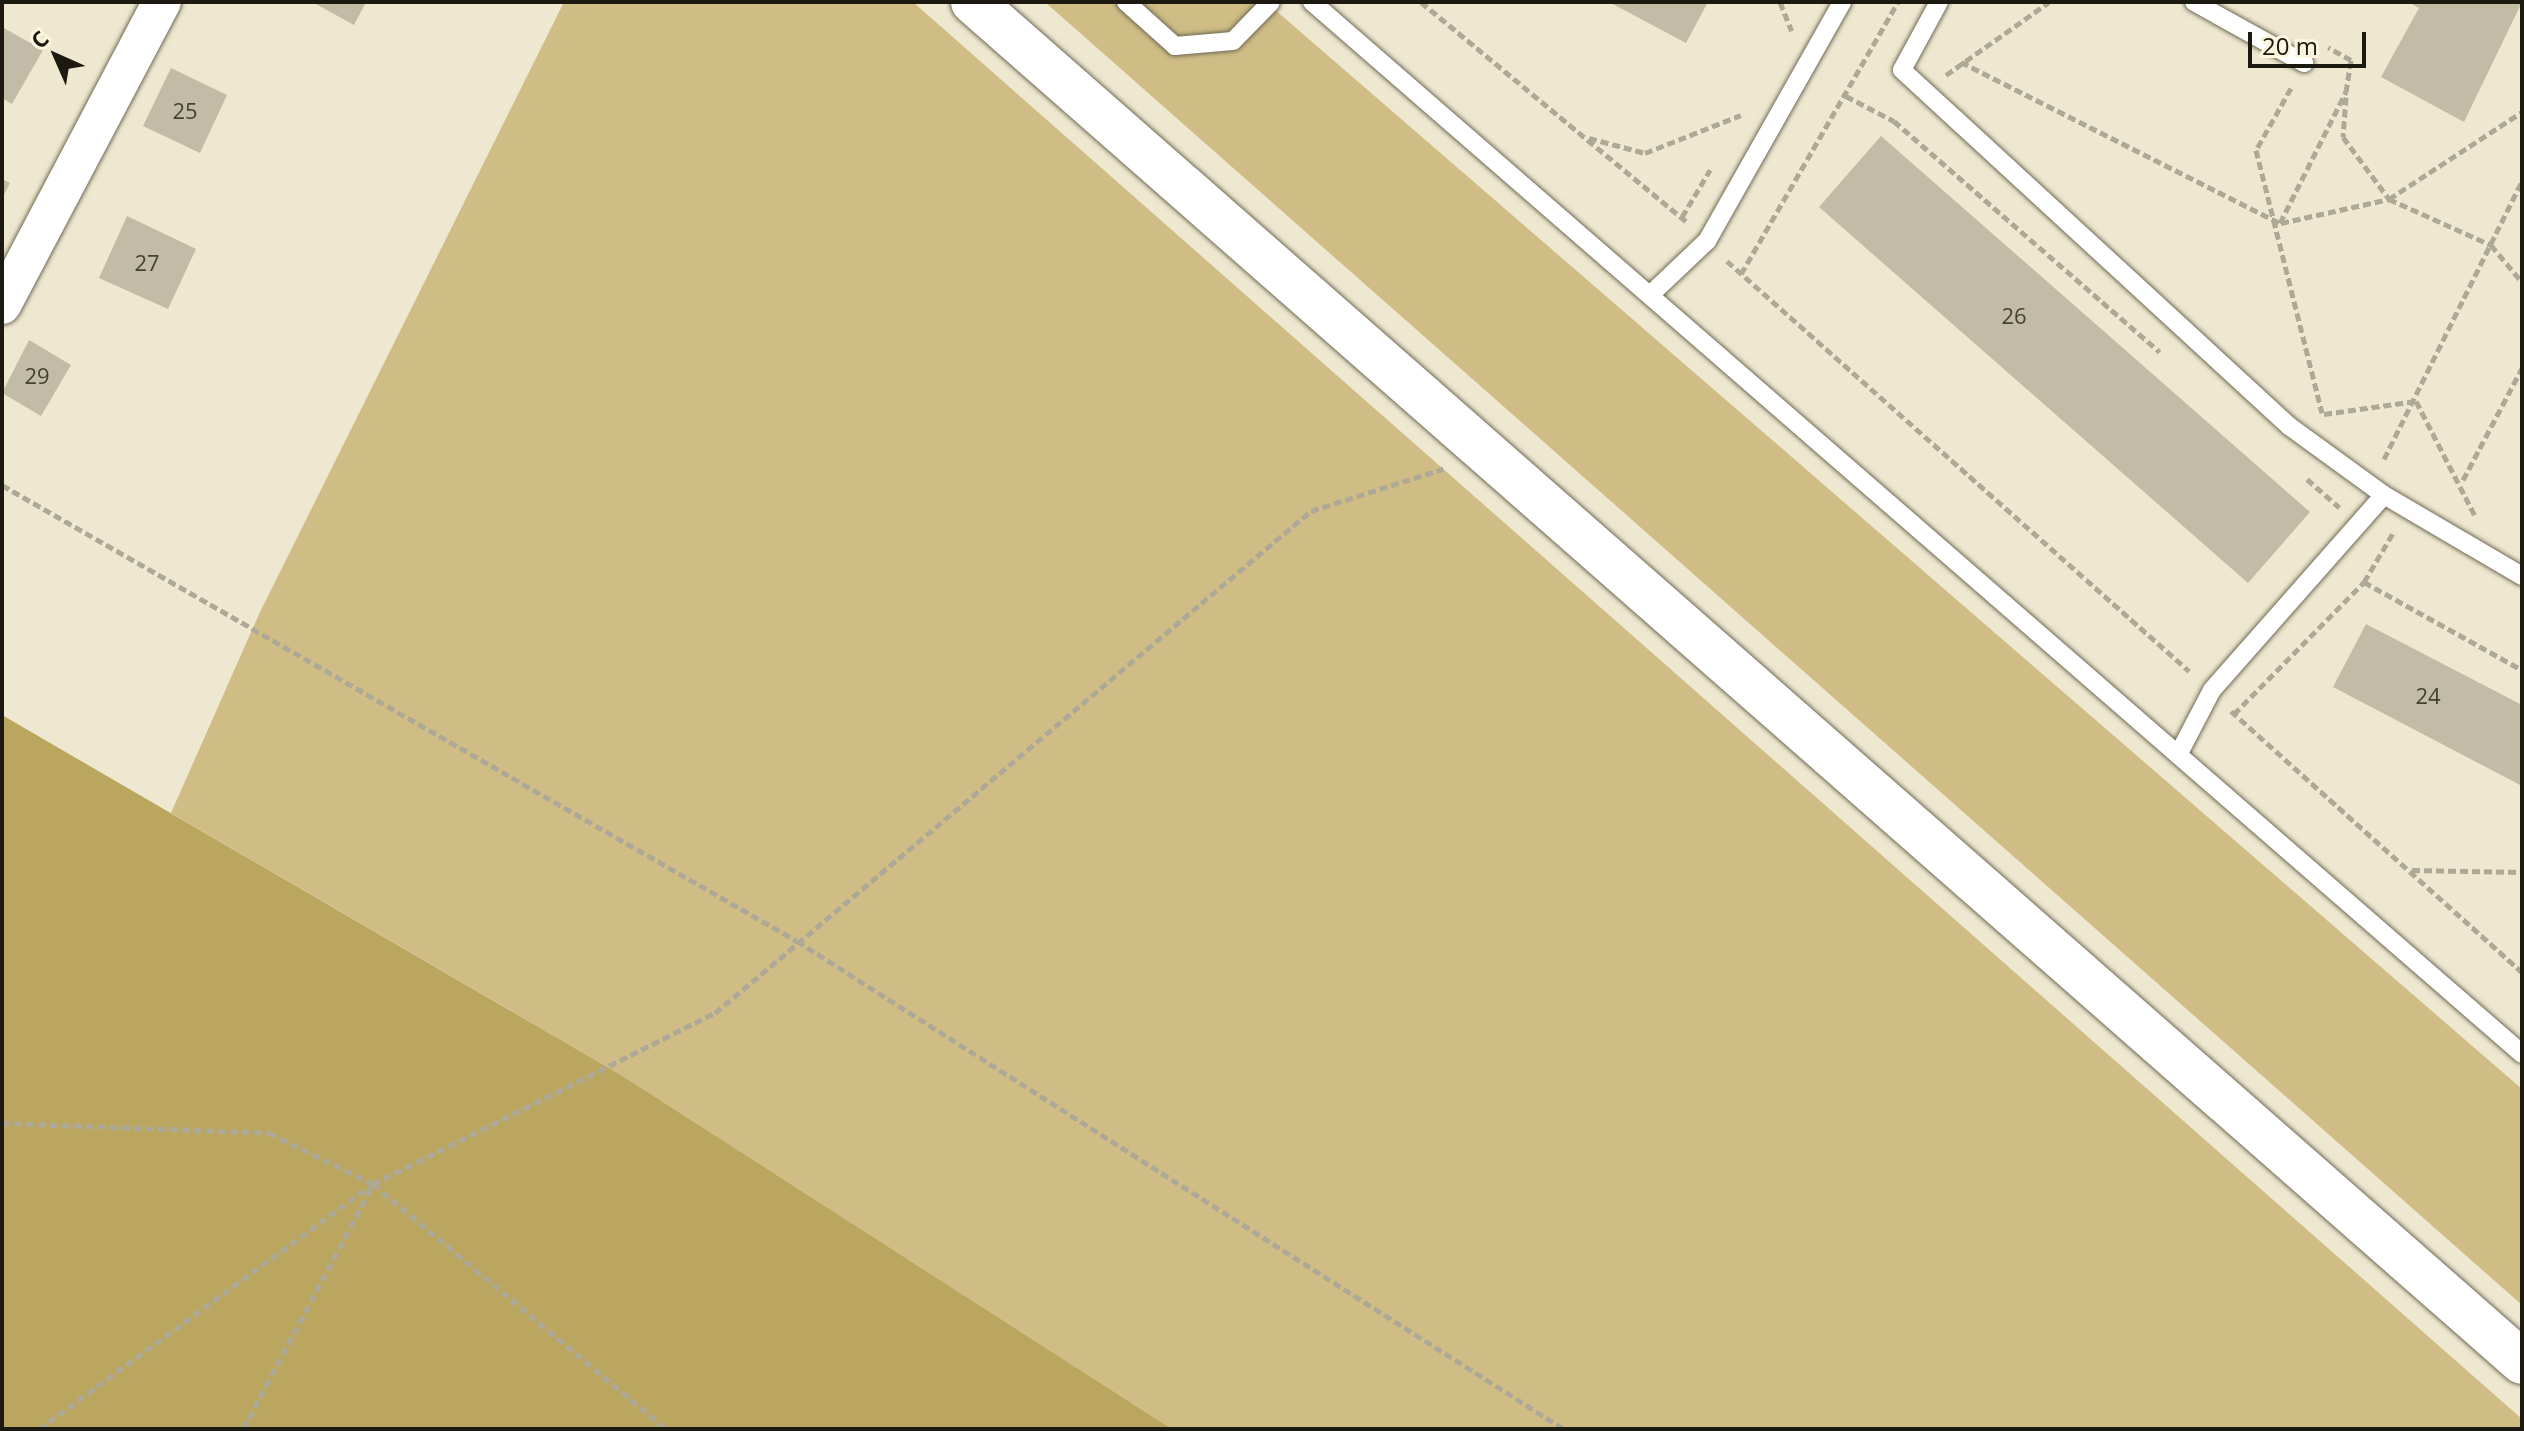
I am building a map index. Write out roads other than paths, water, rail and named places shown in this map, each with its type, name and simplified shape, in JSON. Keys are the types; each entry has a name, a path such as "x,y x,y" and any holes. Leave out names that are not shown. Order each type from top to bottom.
{"highway":[{"path":"973,2 2522,1362"}],"street":[{"path":"2,305 162,2"}],"lane":[{"path":"1126,2 1175,46 1233,41 1271,2"},
{"path":"1312,2 2522,1054"},
{"path":"1650,295 1707,241 1842,2"},
{"path":"1939,2 1902,70 2289,426 2335,464 2372,480 2384,495 2522,576"},
{"path":"2194,2 2304,63"},
{"path":"2178,755 2212,690 2384,495"}]}
